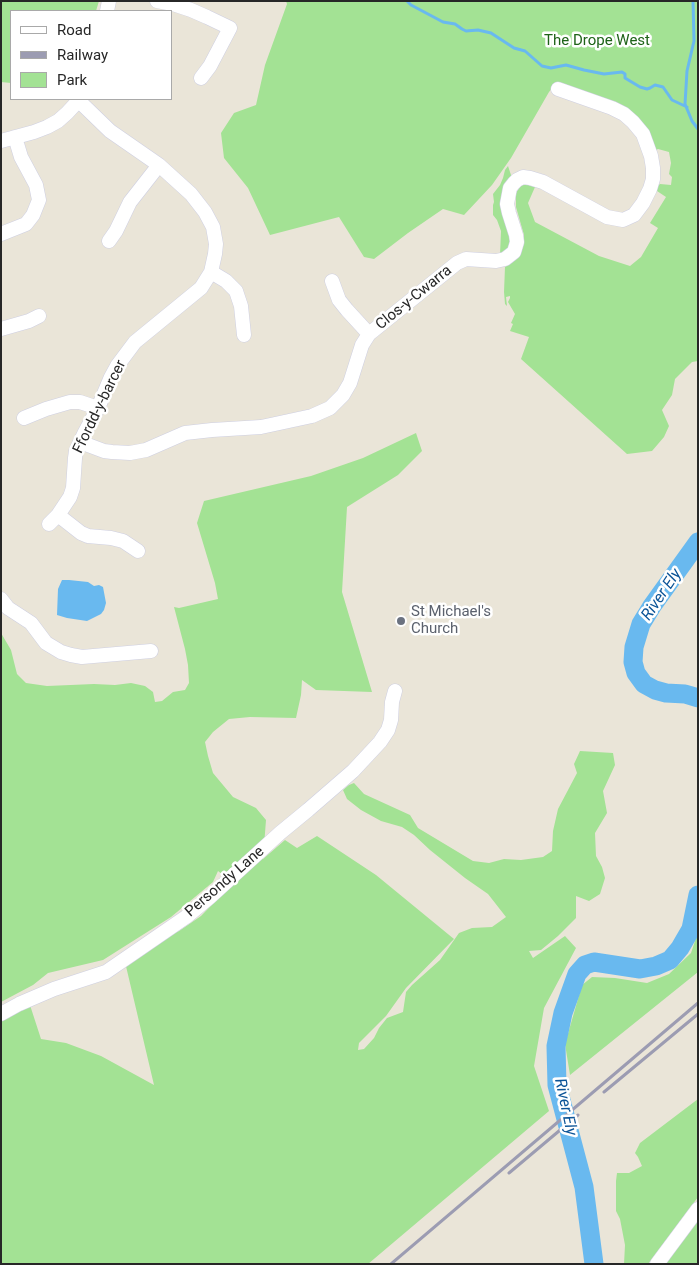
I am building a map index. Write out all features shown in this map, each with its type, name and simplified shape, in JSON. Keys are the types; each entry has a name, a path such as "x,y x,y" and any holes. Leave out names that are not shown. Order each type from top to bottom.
{"street":[{"path":"157,1 191,10 230,28 210,66 201,78"},
{"name":"Clos-y-Cwarra","path":"80,442 112,452 130,454 146,450 179,435 193,431 261,426 312,416 330,408 347,389 362,345 369,334 457,263 466,259 505,259 514,252 517,242 508,212 508,195 514,183 523,177 542,182 607,218 623,220 634,215 643,203 653,179 651,156 643,134 624,114 558,88"},
{"path":"1,141 34,132 58,121 80,100 110,131 159,165 191,194 205,212 210,220 216,244 216,254 211,272 226,281 236,291 241,306 244,335"},
{"path":"1,234 26,224 33,215 38,200 36,185 21,157 15,138"},
{"path":"109,242 130,202 159,165"},
{"name":"Ffordd-y-barcer","path":"138,551 124,541 88,536 53,520 70,497 74,480 75,458 80,442 111,378 127,352 146,332 197,292 211,272"},
{"name":"Clos-y-Cwarra","path":"332,281 334,302 347,310 369,334"},
{"path":"1,329 30,321 39,316"},
{"path":"24,418 70,402 80,402 98,408"},
{"path":"1,600 8,608 31,623 46,643 61,652 82,657 151,651"},
{"name":"Persondy Lane","path":"1,1014 54,989 106,972 186,917 352,771 380,742 388,730 391,720 395,691"},
{"path":"657,1264 698,1209"}],"green space":[{"path":"1,1 99,1 96,10 10,10 10,83 1,82"},
{"name":"The Drope West","path":"286,1 698,1 698,361 692,362 675,379 672,395 662,410 669,426 664,437 652,451 627,454 521,359 529,337 510,331 515,314 508,302 510,296 506,297 507,306 505,304 505,267 514,261 523,247 524,235 516,207 516,193 522,185 535,187 528,203 535,222 599,256 630,266 641,257 658,228 650,223 666,197 654,189 660,184 671,185 669,152 656,150 646,131 556,83 511,158 492,185 464,215 443,209 374,259 364,257 339,217 270,235 248,188 224,158 221,133 234,113 256,105 265,65 287,4"},
{"path":"508,166 512,178 512,236 508,249 500,255 501,231 493,215 493,194 500,185"},
{"path":"416,433 422,451 398,475 347,507 342,592 372,692 316,690 302,680 296,718 250,717 229,719 213,732 205,742 213,773 233,797 256,808 266,820 263,859 285,840 297,848 317,836 376,875 454,939 406,988 386,1016 359,1043 358,1050 364,1049 374,1038 387,1018 403,1012 406,992 440,960 459,933 472,928 492,927 506,917 488,894 465,878 414,835 402,827 381,821 361,810 347,799 343,790 354,783 364,794 410,815 418,828 473,861 489,863 504,859 521,860 543,857 552,851 553,831 558,809 577,773 574,764 580,751 613,753 615,765 603,791 607,813 595,833 596,856 605,878 600,894 589,901 576,896 576,918 541,950 529,951 533,958 565,936 576,948 544,1008 534,1066 549,1111 368,1264 1,1264 1,1020 29,1002 41,1039 66,1043 101,1056 154,1085 125,962 201,916 233,883 218,871 213,882 171,917 103,960 48,973 33,985 1,1002 1,633 11,650 17,674 26,683 47,686 131,683 145,686 153,692 155,702 162,701 173,692 185,690 189,683 188,665 174,607 179,608 218,599 197,523 204,501 311,476 363,458"},
{"path":"698,932 698,972 570,1075 565,1044 582,985 592,977 615,978 647,983 669,974 691,953"},
{"path":"698,1099 698,1197 648,1264 624,1264 625,1245 620,1219 616,1211 617,1173 629,1173 642,1166 635,1153 640,1143"},
{"path":"698,1221 698,1264 666,1264 678,1246"}],"water":[{"path":"62,580 88,582 94,586 99,585 103,587 106,603 101,614 87,621 57,615 58,589"}],"waterway":[{"path":"407,1 443,22 455,24 466,31 478,30 491,33 514,48 525,51 542,66 551,68 566,65 604,74 622,72 625,74 625,78 640,87 647,89 655,85 663,87 672,100 687,107"},
{"path":"693,1 694,41 687,71 685,104 692,121 698,129"},
{"name":"River Ely","path":"698,542 641,624 634,647 633,662 636,673 644,684 666,693 685,694 698,698"},
{"name":"River Ely","path":"594,1264 584,1187 557,1085 556,1046 563,1013 577,974 585,965 594,962 640,969 656,966 670,960 680,948 691,929 698,895"}],"railway":[{"path":"391,1264 698,1003"},
{"path":"604,1092 698,1014"},
{"path":"509,1173 578,1115"}],"place":[{"name":"St Michael's Church","path":"401,621"}]}
